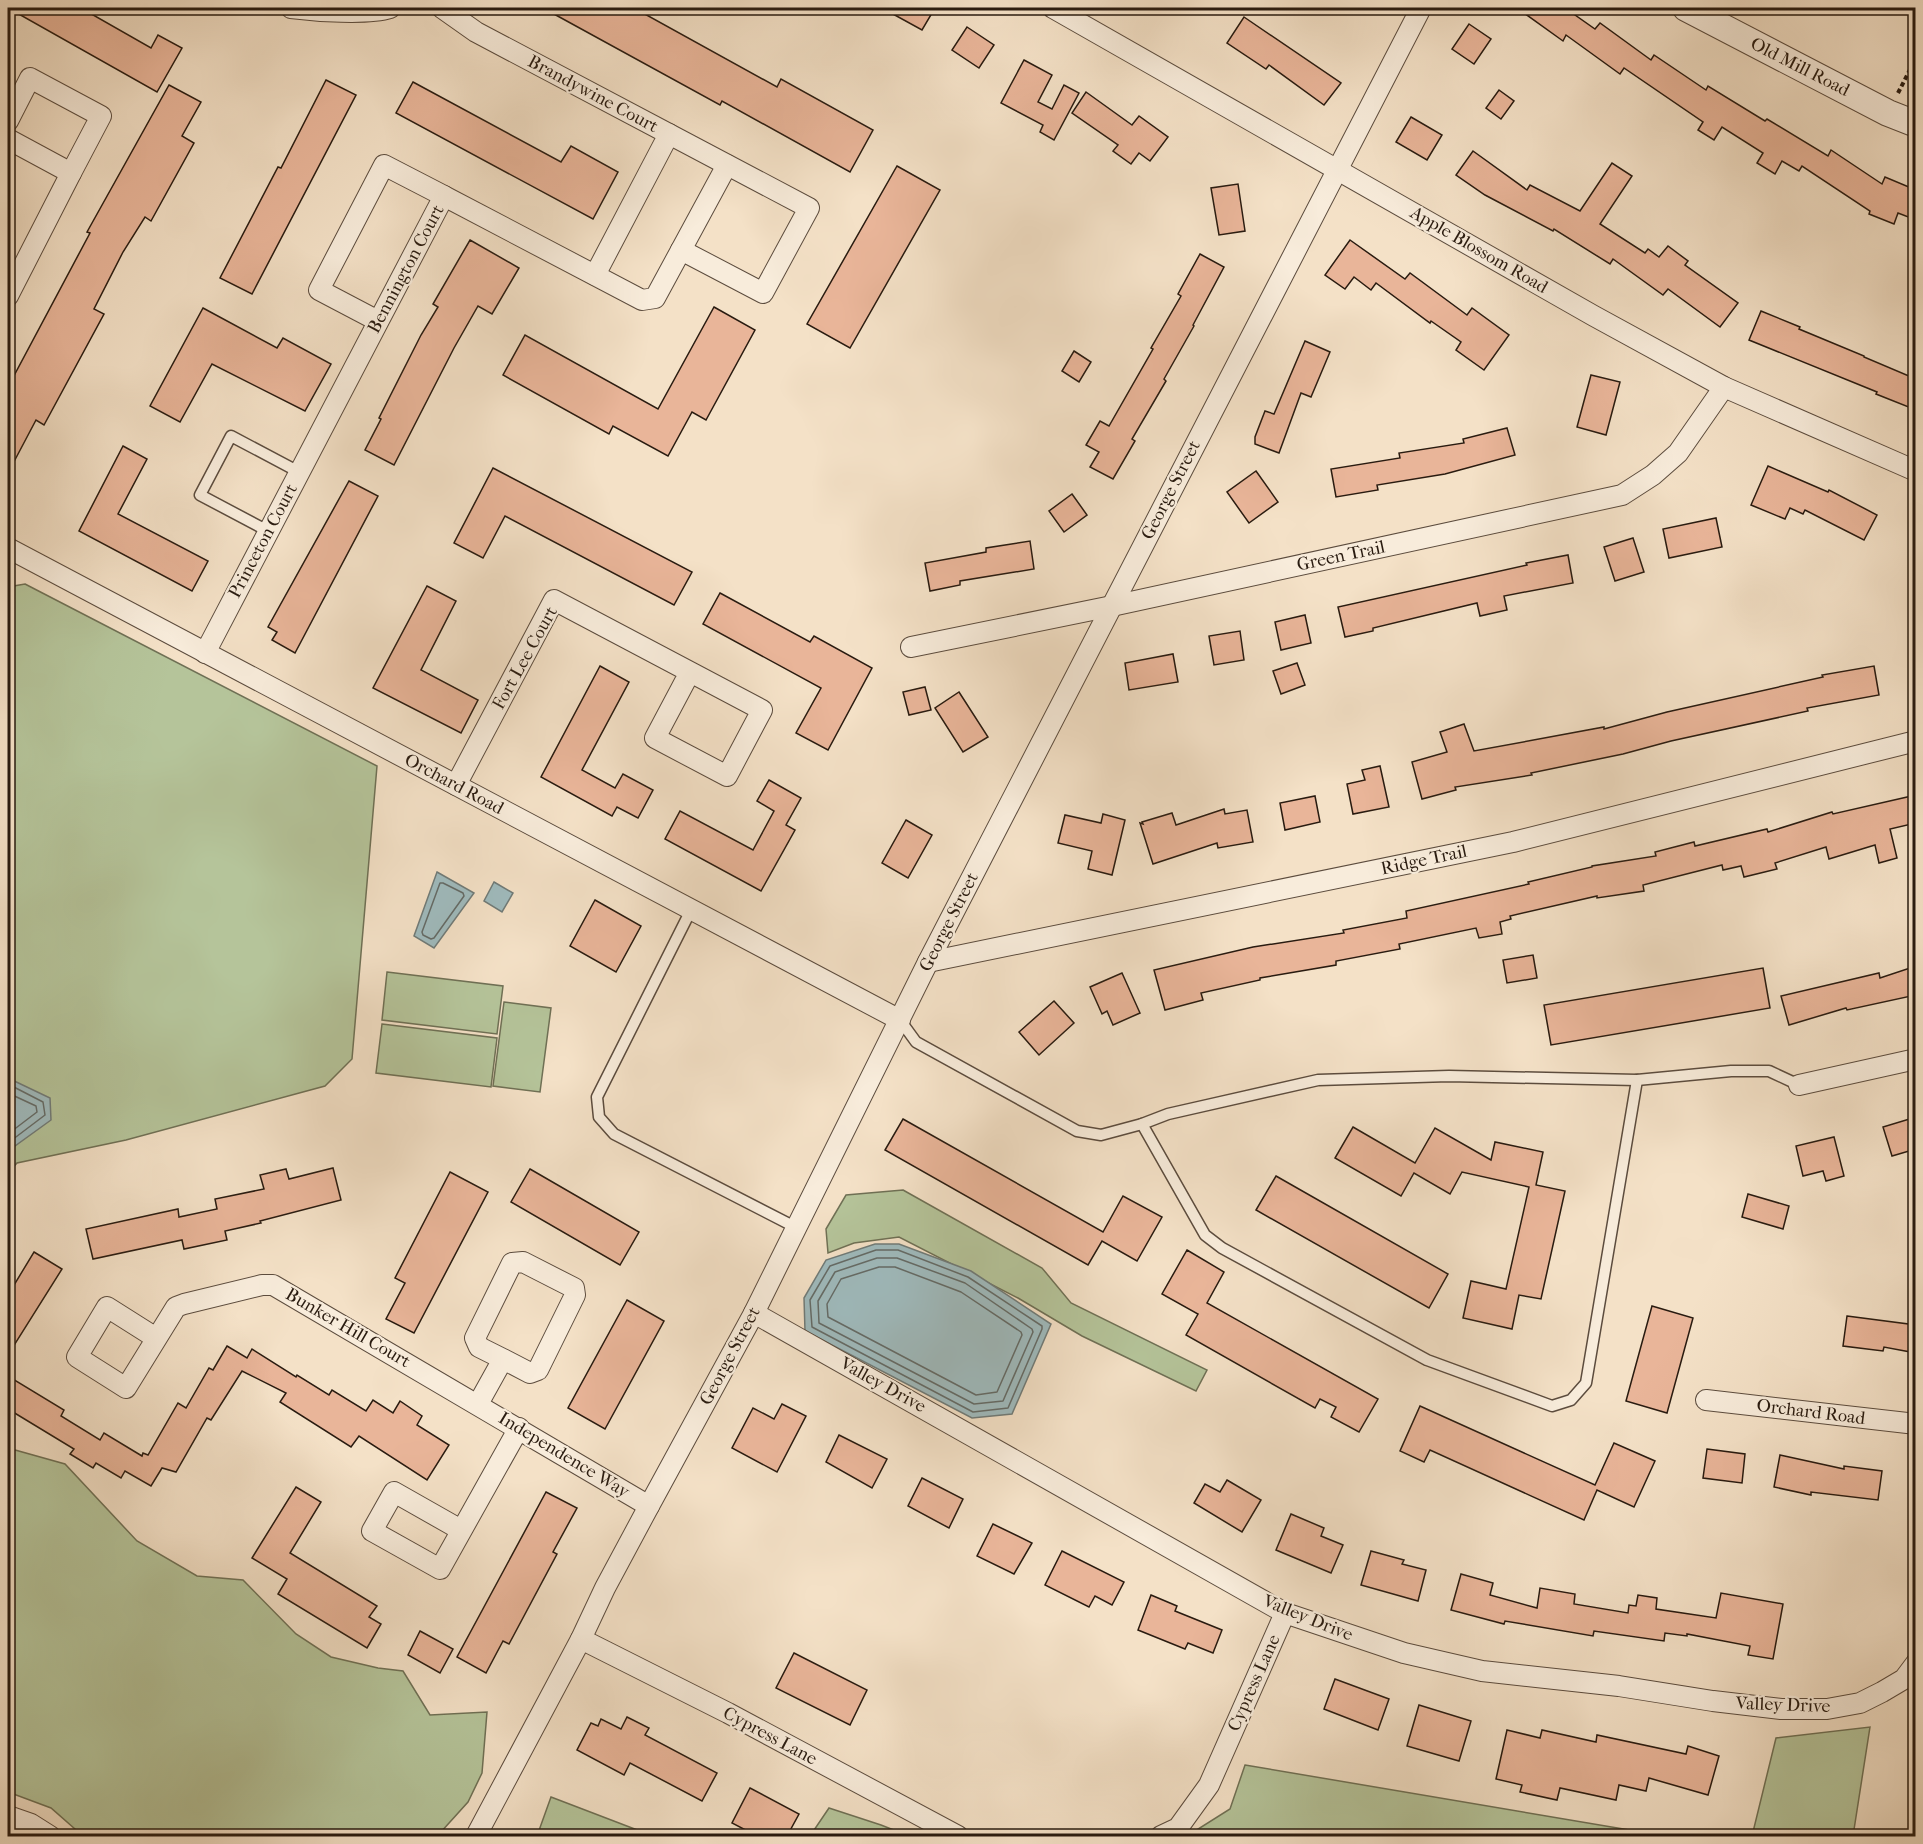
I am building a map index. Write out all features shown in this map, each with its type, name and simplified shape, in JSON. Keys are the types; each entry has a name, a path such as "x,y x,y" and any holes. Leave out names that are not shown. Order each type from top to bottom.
{"street":[{"path":"291,8 312,11 390,8"},
{"name":"Brandywine Court","path":"442,8 476,32 669,134 595,275"},
{"name":"Apple Blossom Road","path":"1053,8 1594,316 1724,387 1916,471"},
{"name":"George Street","path":"476,1836 581,1639 605,1588 754,1313 928,962 1421,8"},
{"name":"Old Mill Road","path":"1693,9 1888,113 1916,124"},
{"path":"8,121 30,78 101,116 8,296"},
{"path":"669,134 809,208 764,293 681,250 727,165"},
{"path":"8,139 71,173"},
{"path":"378,321 319,290 384,165 444,196"},
{"name":"Bennington Court","path":"322,429 444,196 642,300 655,298 681,250"},
{"name":"Green Trail","path":"911,647 1112,606 1622,495 1653,475 1678,453 1724,387"},
{"name":"Princeton Court","path":"205,652 322,429"},
{"name":"Orchard Road","path":"8,548 900,1020"},
{"name":"Fort Lee Court","path":"456,785 554,600 762,710 727,776 655,738 690,672"},
{"name":"Ridge Trail","path":"928,962 1513,842 1916,741"},
{"path":"1799,1084 1916,1059"},
{"path":"523,1262 574,1288 575,1296 538,1370 530,1373 503,1359 479,1347 475,1338 512,1263 523,1262"},
{"name":"Bunker Hill Court","path":"156,1338 176,1308 184,1304 262,1285 273,1285 478,1404"},
{"name":"Valley Drive","path":"754,1313 1285,1614 1404,1653 1482,1671 1618,1686 1736,1704 1781,1708 1827,1709 1860,1703 1912,1676"},
{"path":"478,1404 503,1359"},
{"name":"Orchard Road","path":"1706,1400 1916,1424"},
{"name":"Independence Way","path":"478,1404 649,1506"},
{"path":"461,1530 519,1428"},
{"name":"Cypress Lane","path":"1161,1836 1178,1828 1209,1785 1285,1614"},
{"name":"Cypress Lane","path":"581,1639 728,1713 958,1836"},
{"path":"8,1816 30,1824 50,1836"}],"lane":[{"path":"268,531 200,495 231,436 299,472"},
{"path":"691,910 597,1097 599,1117 615,1134 797,1228"},
{"path":"900,1020 916,1042 1077,1131 1101,1135 1168,1114 1318,1080 1449,1076 1638,1080 1731,1071 1769,1071 1799,1084"},
{"path":"1142,1124 1205,1235 1222,1248 1427,1360 1552,1406 1571,1400 1586,1383 1638,1080"}],"path":[{"path":"1888,113 1916,58"}],"green space":[{"path":"25,584 377,766 352,1059 325,1086 126,1140 17,1163 8,1173 8,587"},
{"path":"387,972 503,986 497,1034 382,1020"},
{"path":"504,1002 551,1008 540,1092 493,1086"},
{"path":"382,1024 497,1038 491,1087 376,1073"},
{"path":"903,1190 1042,1268 1071,1303 1207,1370 1196,1391 1082,1336 1018,1298 899,1237 854,1243 828,1253 826,1229 846,1195"},
{"path":"8,1448 65,1464 137,1541 197,1576 243,1580 296,1634 331,1657 378,1668 403,1671 430,1715 487,1712 482,1773 468,1802 440,1833 396,1835 353,1832 353,1836 83,1836 51,1808 8,1792"},
{"path":"1870,1727 1853,1836 1752,1836 1776,1738"},
{"path":"1245,1765 1665,1836 1187,1836 1230,1809"},
{"path":"551,1797 653,1836 537,1836"},
{"path":"829,1808 881,1825 909,1836 810,1836"}],"water":[{"path":"437,872 474,893 434,948 414,936"},
{"path":"494,882 513,893 502,912 484,901"},
{"path":"8,1078 50,1098 51,1120 8,1151"},
{"path":"875,1244 899,1244 971,1271 1051,1324 1012,1414 972,1418 805,1331 804,1298 826,1260"}],"building":[{"path":"8,8 81,8 151,48 158,35 182,48 157,92"},
{"path":"543,8 634,8 777,87 781,79 873,130 850,172 722,101 720,105"},
{"path":"882,8 935,8 922,30"},
{"path":"1517,8 1565,8 1595,29 1600,23 1651,60 1654,55 1706,90 1708,86 1828,156 1831,150 1882,184 1885,177 1916,190 1916,220 1898,213 1894,224 1869,214 1870,211 1802,166 1799,171 1782,161 1775,174 1757,163 1763,153 1722,127 1714,140 1698,130 1703,122 1624,68 1620,74 1566,35 1563,41"},
{"path":"1244,17 1341,83 1324,105 1269,65 1266,69 1227,43"},
{"path":"1469,24 1491,39 1474,64 1452,49"},
{"path":"967,27 994,45 979,68 952,50"},
{"path":"1024,60 1052,75 1038,102 1052,109 1064,85 1079,93 1054,140 1040,132 1043,125 1001,103"},
{"path":"326,80 356,95 252,294 220,278 278,167 281,168"},
{"path":"413,82 561,162 571,146 618,172 593,219 396,113"},
{"path":"169,85 201,102 182,136 194,143 151,221 145,217 123,252 94,309 104,314 44,425 36,420 8,473 8,387 90,233 87,232"},
{"path":"1499,90 1514,101 1501,119 1486,108"},
{"path":"1086,92 1132,125 1139,116 1168,137 1150,161 1139,153 1131,164 1113,151 1118,145 1072,113"},
{"path":"1411,117 1442,135 1427,160 1396,142"},
{"path":"1473,151 1527,190 1530,185 1580,211 1612,163 1632,176 1600,224 1645,253 1648,249 1659,257 1668,246 1688,261 1685,265 1738,303 1720,327 1668,289 1663,295 1613,259 1610,264 1554,229 1553,231 1485,195 1456,175"},
{"path":"897,166 940,190 850,348 807,324"},
{"path":"1238,184 1245,231 1219,235 1211,188"},
{"path":"470,240 519,268 492,314 478,306 394,465 365,450 421,335 438,307 433,304"},
{"path":"1350,240 1405,279 1410,273 1467,315 1472,308 1509,335 1484,370 1456,350 1461,342 1431,321 1430,323 1376,283 1371,290 1354,277 1345,289 1325,275"},
{"path":"1200,254 1224,267 1164,379 1166,381 1132,439 1135,441 1113,479 1090,467 1099,452 1086,445 1100,421 1109,426 1153,349 1151,348 1181,296 1178,294"},
{"path":"714,307 755,330 706,420 692,412 668,456 613,426 609,434 503,375 525,335 658,409"},
{"path":"203,308 277,348 283,338 331,364 305,411 212,364 180,422 150,406"},
{"path":"1761,311 1916,379 1916,410 1749,340"},
{"path":"1305,341 1330,352 1311,397 1301,393 1279,453 1255,444 1255,437 1265,411 1274,414"},
{"path":"1074,351 1091,362 1079,382 1062,371"},
{"path":"1591,375 1620,382 1606,435 1577,427"},
{"path":"1507,428 1515,455 1445,474 1377,485 1378,490 1336,497 1331,469 1400,458 1399,453 1464,443 1463,439"},
{"path":"123,446 147,459 118,514 208,561 192,591 79,531"},
{"path":"1768,466 1828,492 1829,490 1877,515 1864,540 1805,510 1803,514 1790,508 1785,519 1751,505"},
{"path":"493,468 692,572 674,605 505,516 483,558 454,543"},
{"path":"1256,471 1278,502 1249,523 1227,492"},
{"path":"349,481 378,496 295,653 272,640 277,632 268,627"},
{"path":"1072,494 1087,515 1064,532 1049,511"},
{"path":"1716,518 1722,547 1669,558 1663,529"},
{"path":"1633,538 1644,572 1615,581 1604,547"},
{"path":"1030,541 1034,569 960,581 960,585 930,591 925,563 986,552 986,548"},
{"path":"1568,555 1573,583 1504,596 1507,610 1480,616 1477,603 1345,637 1338,607"},
{"path":"427,586 456,601 421,670 478,700 461,733 373,688"},
{"path":"720,593 810,642 814,636 872,668 828,750 796,733 821,688 703,624"},
{"path":"1305,615 1311,643 1281,650 1275,622"},
{"path":"1240,631 1244,660 1214,665 1209,636"},
{"path":"1173,654 1178,682 1129,690 1125,663"},
{"path":"1297,663 1305,685 1281,694 1273,671"},
{"path":"600,666 629,682 582,770 615,788 623,774 653,790 638,818 617,807 612,816 541,777"},
{"path":"1874,666 1879,695 1807,708 1808,711 1531,773 1532,775 1455,787 1456,790 1422,799 1412,762 1447,752 1440,732 1464,724 1474,751 1604,727 1604,729 1667,712 1823,677 1822,675"},
{"path":"925,687 931,710 909,715 903,692"},
{"path":"959,692 988,737 963,752 935,708"},
{"path":"1380,766 1389,807 1353,814 1347,784 1365,780 1362,770"},
{"path":"769,780 801,798 786,825 795,830 761,891 665,839 680,811 753,850 774,811 757,801"},
{"path":"1916,795 1916,823 1890,829 1897,858 1879,863 1875,845 1829,859 1826,847 1775,863 1777,869 1744,877 1741,866 1723,870 1722,865 1643,885 1644,891 1597,898 1597,896 1510,916 1511,919 1500,922 1502,934 1479,938 1476,928 1399,944 1400,949 1336,961 1336,965 1260,978 1260,980 1201,993 1203,1000 1165,1010 1154,970 1253,947 1344,933 1343,930 1407,918 1406,911 1529,884 1528,882 1592,866 1656,856 1655,852 1694,842 1695,846 1767,829 1768,832 1832,812 1833,814"},
{"path":"1315,796 1320,822 1285,830 1280,803"},
{"path":"1224,809 1225,814 1247,810 1253,842 1218,848 1217,843 1153,864 1140,823 1143,824 1142,822 1172,813 1176,825"},
{"path":"1103,814 1125,820 1112,875 1088,869 1092,851 1058,843 1065,815 1101,823"},
{"path":"906,820 932,835 908,878 882,863"},
{"path":"595,900 641,926 616,972 570,946"},
{"path":"1533,955 1537,978 1507,983 1503,960"},
{"path":"1916,966 1916,995 1847,1010 1846,1008 1789,1025 1781,996 1879,973 1880,978"},
{"path":"1763,968 1770,1008 1551,1045 1544,1005"},
{"path":"1122,973 1140,1013 1113,1025 1107,1011 1102,1014 1090,987"},
{"path":"1054,1001 1074,1023 1039,1055 1019,1032"},
{"path":"1916,1117 1916,1149 1892,1156 1883,1127"},
{"path":"903,1119 1103,1232 1123,1196 1162,1217 1137,1261 1102,1241 1088,1265 885,1150"},
{"path":"1353,1127 1415,1163 1435,1128 1491,1160 1495,1142 1543,1152 1536,1185 1565,1191 1541,1299 1519,1295 1512,1329 1463,1318 1471,1281 1506,1289 1529,1187 1462,1172 1450,1194 1414,1173 1401,1196 1335,1158"},
{"path":"1834,1137 1844,1176 1826,1181 1823,1171 1803,1176 1796,1146"},
{"path":"333,1168 341,1200 225,1231 227,1240 184,1249 182,1240 93,1259 86,1229 178,1209 179,1217 217,1209 215,1199 264,1189 260,1175 286,1169 289,1179"},
{"path":"530,1169 639,1232 620,1265 511,1202"},
{"path":"450,1172 488,1192 414,1333 386,1319 405,1283 395,1278"},
{"path":"1276,1176 1448,1274 1429,1308 1256,1210"},
{"path":"1748,1194 1789,1206 1783,1229 1742,1217"},
{"path":"1187,1250 1224,1272 1207,1303 1378,1399 1359,1432 1331,1417 1336,1407 1320,1399 1315,1408 1186,1335 1198,1314 1162,1294"},
{"path":"34,1252 62,1269 8,1355 8,1295"},
{"path":"627,1300 664,1321 605,1429 568,1408"},
{"path":"1652,1306 1693,1318 1667,1413 1626,1401"},
{"path":"1847,1316 1916,1325 1916,1353 1884,1347 1883,1351 1843,1346"},
{"path":"227,1346 247,1358 252,1349 329,1395 332,1390 366,1411 373,1400 393,1413 400,1401 422,1416 417,1425 449,1445 427,1480 359,1436 351,1447 280,1402 286,1393 242,1371 211,1420 207,1418 176,1472 162,1468 151,1486 125,1471 121,1478 96,1463 93,1468 70,1454 74,1449 8,1409 8,1376 64,1410 61,1416 100,1440 104,1433 142,1456 143,1453 148,1455 178,1403 186,1408 209,1368 213,1370"},
{"path":"782,1404 806,1416 777,1472 732,1448 753,1408 774,1419"},
{"path":"1420,1406 1595,1485 1614,1443 1655,1461 1634,1507 1597,1490 1584,1520 1430,1450 1424,1462 1400,1451"},
{"path":"839,1435 887,1459 872,1488 826,1462"},
{"path":"1707,1449 1745,1454 1742,1483 1703,1478"},
{"path":"1780,1455 1844,1469 1844,1466 1882,1471 1878,1500 1811,1492 1811,1495 1774,1487"},
{"path":"922,1478 963,1499 949,1528 908,1506"},
{"path":"1227,1480 1261,1500 1242,1532 1194,1503 1205,1484 1220,1492"},
{"path":"296,1487 321,1502 290,1553 377,1606 369,1617 381,1624 367,1648 278,1594 287,1579 252,1558"},
{"path":"546,1492 577,1508 553,1552 557,1554 509,1644 503,1641 486,1673 457,1657"},
{"path":"1291,1514 1324,1528 1321,1536 1343,1545 1331,1573 1276,1550"},
{"path":"993,1524 1032,1543 1014,1574 977,1556"},
{"path":"1062,1551 1124,1582 1112,1605 1095,1596 1089,1607 1045,1585"},
{"path":"1371,1551 1404,1560 1402,1564 1426,1570 1418,1601 1361,1585"},
{"path":"1461,1574 1493,1583 1490,1595 1537,1608 1540,1588 1575,1594 1574,1604 1628,1613 1629,1605 1636,1606 1638,1595 1657,1598 1656,1609 1716,1618 1721,1593 1783,1604 1773,1659 1748,1655 1750,1646 1687,1634 1687,1636 1665,1633 1664,1641 1594,1631 1593,1636 1505,1621 1504,1624 1451,1610"},
{"path":"1151,1595 1177,1606 1175,1611 1222,1630 1213,1653 1188,1643 1185,1649 1138,1630"},
{"path":"420,1631 453,1649 440,1673 408,1655"},
{"path":"794,1653 867,1690 850,1725 776,1688"},
{"path":"1335,1679 1389,1699 1378,1730 1324,1709"},
{"path":"1419,1705 1471,1721 1459,1761 1407,1746"},
{"path":"627,1717 649,1728 645,1735 717,1773 702,1801 630,1763 624,1775 577,1750 591,1723 598,1726 601,1719 621,1729"},
{"path":"1507,1730 1540,1738 1542,1730 1596,1742 1597,1735 1686,1754 1688,1746 1719,1756 1708,1795 1649,1778 1646,1791 1619,1785 1616,1800 1560,1788 1557,1800 1520,1792 1522,1785 1496,1779"},
{"path":"750,1788 799,1814 787,1836 757,1836 732,1823"}]}
